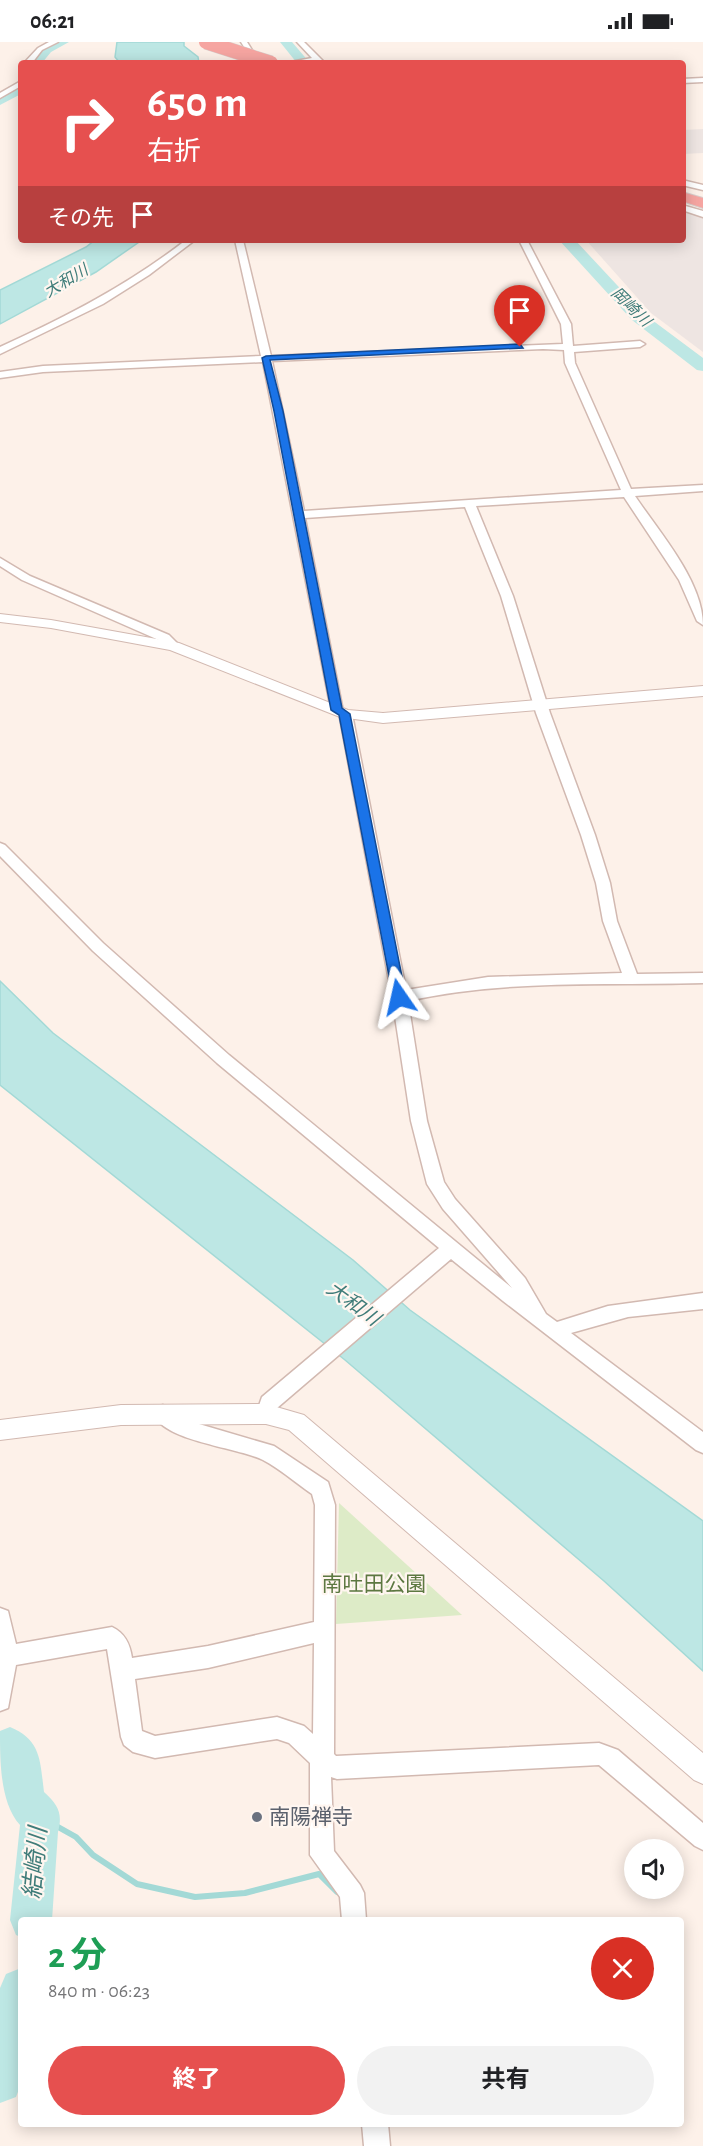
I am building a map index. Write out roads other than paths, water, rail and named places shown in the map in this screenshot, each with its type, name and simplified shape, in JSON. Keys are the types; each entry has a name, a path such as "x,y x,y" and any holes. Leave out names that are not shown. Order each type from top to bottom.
{"highway":[{"path":"193,42 253,58"},
{"path":"206,42 262,60"},
{"path":"686,191 703,196"},
{"path":"686,197 703,202"}],"street":[{"path":"31,60 40,49 55,42"},
{"path":"244,42 253,58"},
{"path":"300,42 317,60"},
{"path":"686,81 703,80"},
{"path":"0,96 18,85"},
{"path":"686,183 703,188"},
{"path":"686,208 703,214"},
{"path":"0,351 123,290 164,263 187,243"},
{"path":"240,243 279,411 297,515 341,712 399,997 419,1120 436,1184 449,1204 519,1283 539,1318"},
{"path":"526,243 566,324 570,363 628,494 685,580 703,621"},
{"path":"0,357 33,336"},
{"path":"0,375 43,369 266,358 640,344"},
{"path":"297,515 703,488"},
{"path":"469,504 507,596 543,713 588,835 603,883 610,921 632,981"},
{"path":"0,561 26,578 165,638 174,646"},
{"path":"685,580 703,579"},
{"path":"0,618 51,624 174,646 341,712 383,718 703,691"},
{"path":"0,848 98,947 223,1059 447,1251 539,1318 703,1444"},
{"path":"399,997 459,986 568,980 632,981 703,978"},
{"path":"266,1414 269,1403 447,1251"},
{"path":"556,1331 573,1322 670,1303 703,1301"},
{"path":"163,1414 194,1431 267,1452 321,1489 325,1505 324,1744 320,1758 322,1855 352,1893 354,1917"},
{"path":"0,1430 121,1415 266,1414 296,1422 703,1771"},
{"path":"0,1618 7,1656 0,1700"},
{"path":"123,1670 208,1657 324,1630"},
{"path":"7,1656 112,1638 120,1648 132,1737 141,1744 155,1748 277,1728 296,1734 320,1758 337,1768 599,1754 610,1758 703,1838"},
{"path":"375,2127 377,2146"}],"water":[{"path":"117,42 184,42 184,46 198,57 198,60 118,60 115,57"},
{"name":"大和川","path":"91,243 138,243 96,272 0,324 0,290"},
{"name":"大和川","path":"0,981 53,1033 353,1260 410,1310 703,1521 703,1671 604,1581 345,1360 0,1085"}],"waterway":[{"path":"38,60 47,49 63,42"},
{"name":"岡崎川","path":"286,42 301,60"},
{"path":"0,101 18,91"},
{"name":"岡崎川","path":"570,243 638,317 703,366"},
{"name":"結崎川","path":"10,1746 20,1757 25,1802 42,1818 38,1832 31,1917"},
{"path":"42,1818 76,1837 93,1855 137,1884 195,1897 245,1893 319,1874 337,1892"},
{"name":"結崎川","path":"0,2081 18,2002"}],"place":[{"name":"南陽禅寺","path":"257,1817"}],"park label":[{"name":"南吐田公園","path":"374,1584"}]}
